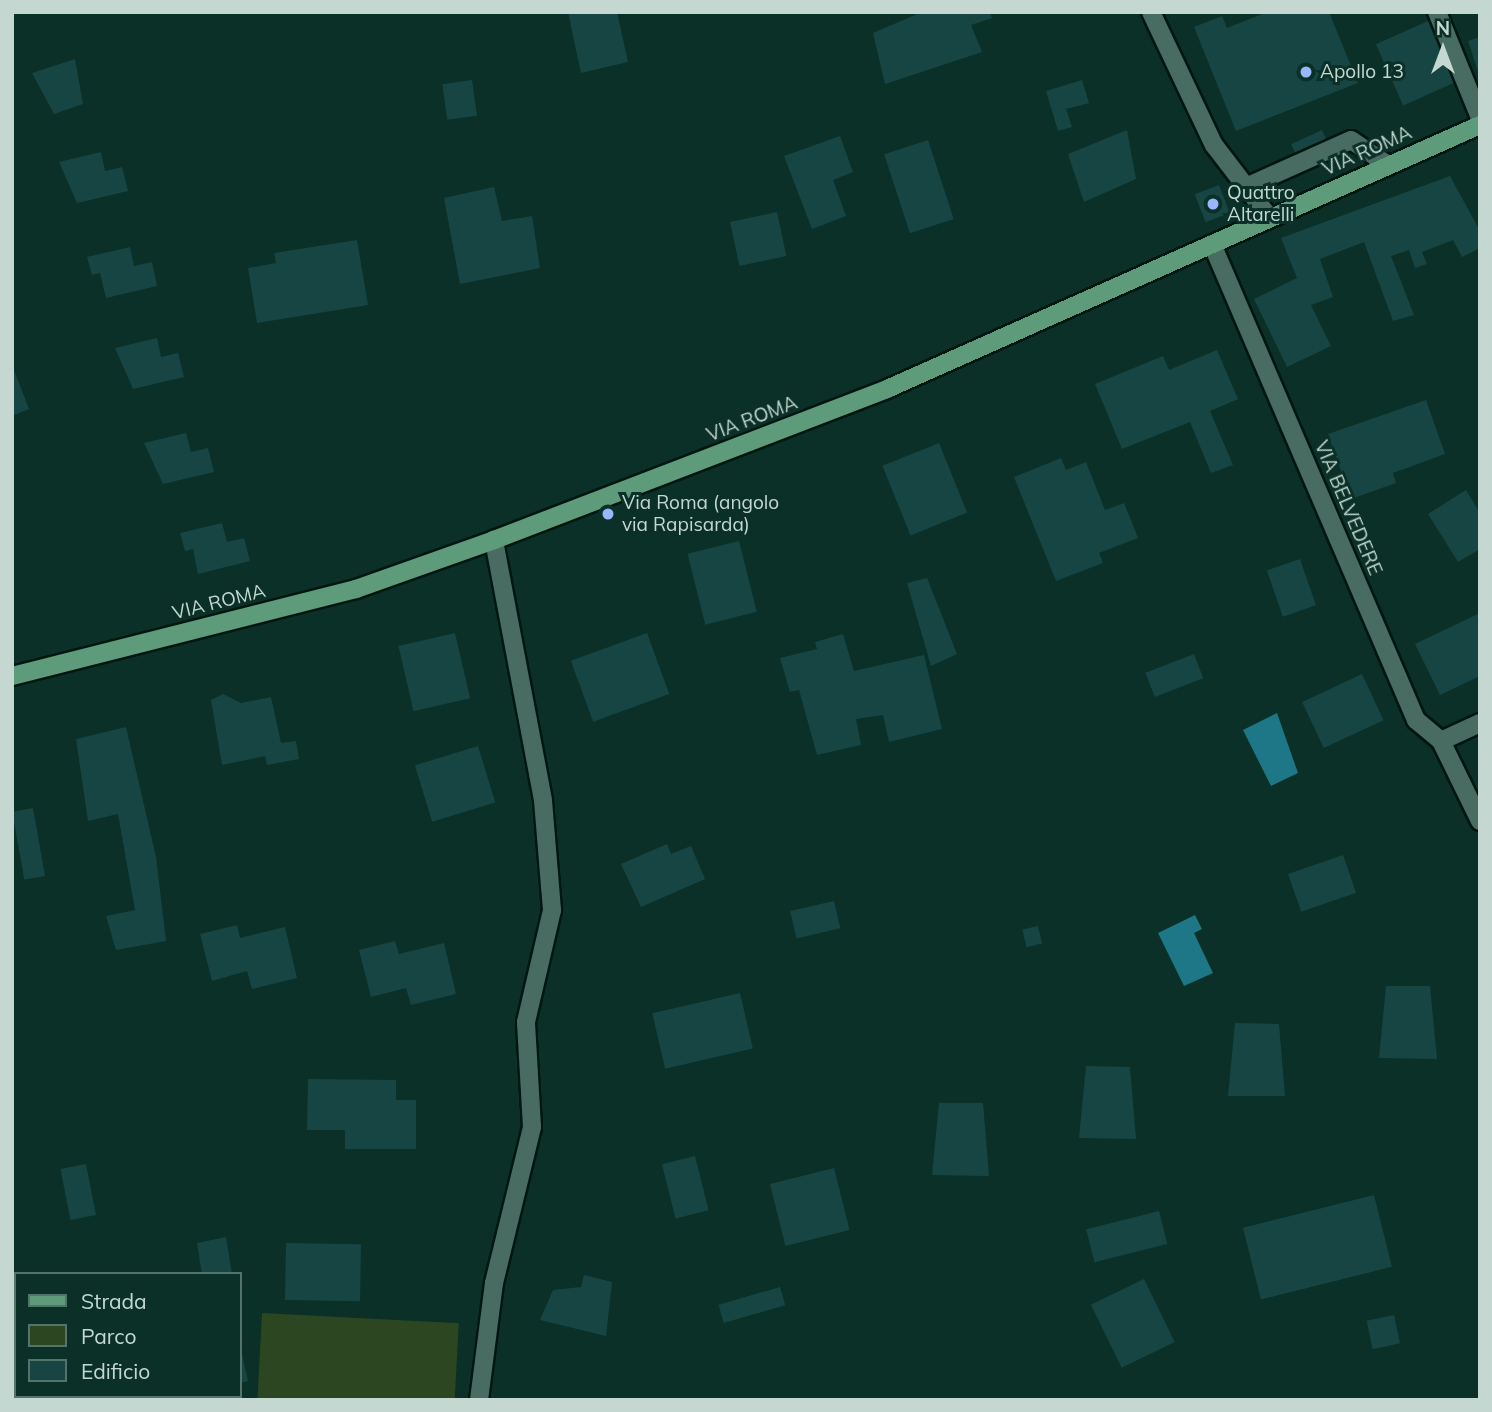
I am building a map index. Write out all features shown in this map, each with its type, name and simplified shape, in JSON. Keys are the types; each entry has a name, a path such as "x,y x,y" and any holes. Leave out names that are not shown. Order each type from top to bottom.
{"main road":[{"name":"VIA ROMA","path":"12,676 356,589 494,540 887,389 1480,125"}],"street":[{"path":"1151,12 1214,145 1269,217"},
{"path":"1437,12 1480,118"},
{"path":"1246,187 1351,140 1388,165"},
{"name":"VIA BELVEDERE","path":"1212,244 1416,720 1441,741"},
{"path":"479,1400 494,1283 533,1127 526,1022 552,910 542,800 494,540"},
{"path":"1480,723 1441,741 1480,821"}],"green space":[{"path":"262,1313 459,1323 455,1400 257,1400"}],"water":[{"path":"1277,713 1298,773 1271,786 1243,730"},
{"path":"1195,915 1202,929 1194,933 1213,973 1184,986 1158,933"}],"building":[{"path":"568,12 617,12 628,62 581,73"},
{"path":"922,12 990,12 992,18 971,25 982,52 885,84 873,33"},
{"path":"1267,12 1329,12 1358,83 1236,131 1194,27 1222,16 1227,28"},
{"path":"1428,21 1455,82 1403,105 1376,44"},
{"path":"1480,37 1480,75 1479,75 1468,41"},
{"path":"75,59 83,104 54,114 32,73"},
{"path":"472,80 477,116 447,120 442,84"},
{"path":"1082,80 1089,103 1066,109 1072,127 1058,131 1046,91"},
{"path":"1127,130 1136,179 1084,202 1068,154"},
{"path":"1322,130 1334,156 1303,171 1291,144"},
{"path":"840,136 853,172 833,180 846,216 812,229 784,156"},
{"path":"928,140 954,219 910,233 884,154"},
{"path":"101,152 105,171 122,167 128,191 77,203 59,162"},
{"path":"1450,176 1480,231 1480,248 1462,257 1453,240 1422,252 1427,264 1415,268 1409,250 1391,256 1414,315 1393,321 1364,242 1320,259 1333,297 1311,305 1331,346 1287,367 1254,299 1297,278 1281,238"},
{"name":"Quattro Altarelli","path":"1219,185 1230,213 1205,222 1195,194"},
{"path":"494,187 502,221 532,216 540,268 460,284 444,198"},
{"path":"777,212 786,256 739,266 730,222"},
{"path":"357,240 368,305 257,323 248,268 276,263 274,253"},
{"path":"130,247 134,266 152,262 157,286 106,298 100,273 92,275 87,257"},
{"path":"157,338 161,357 178,353 184,377 133,389 115,348"},
{"path":"1217,350 1238,399 1210,411 1233,465 1211,473 1190,422 1122,449 1095,384 1163,356 1169,370"},
{"path":"12,365 29,409 12,416"},
{"path":"1426,400 1445,454 1393,473 1396,483 1351,499 1328,434"},
{"path":"186,433 191,452 208,448 214,472 163,484 144,443"},
{"path":"939,443 967,513 911,535 882,466"},
{"path":"1061,458 1066,470 1086,462 1105,510 1124,503 1138,538 1099,553 1103,563 1056,581 1014,477"},
{"path":"1466,490 1480,513 1480,549 1458,562 1428,514"},
{"path":"222,523 227,542 244,538 250,561 198,574 193,549 185,551 180,533"},
{"path":"739,541 757,612 705,625 688,554"},
{"path":"1300,559 1316,605 1283,617 1267,570"},
{"path":"927,578 957,654 931,666 907,583"},
{"path":"1480,613 1480,676 1440,695 1415,644"},
{"path":"455,633 470,698 414,711 398,646"},
{"path":"647,633 669,694 593,722 571,661"},
{"path":"843,634 854,671 924,655 942,729 889,742 883,715 856,719 861,745 817,755 799,690 790,692 780,658 817,649 815,642"},
{"path":"1194,654 1203,678 1155,697 1145,673"},
{"path":"1362,674 1384,720 1324,748 1302,702"},
{"path":"223,694 241,703 271,697 281,743 296,741 299,759 267,765 265,756 222,765 211,700"},
{"path":"126,727 156,857 166,941 116,950 106,916 135,910 118,814 88,821 76,739"},
{"path":"478,746 495,802 432,822 415,765"},
{"path":"33,808 45,876 24,880 12,812"},
{"path":"667,844 671,854 691,846 705,879 641,907 621,864"},
{"path":"1343,855 1356,893 1301,912 1288,874"},
{"path":"834,901 840,928 796,938 790,911"},
{"path":"237,925 240,938 285,927 297,978 252,989 247,971 212,981 200,934"},
{"path":"1038,926 1042,944 1026,947 1022,930"},
{"path":"395,941 399,954 444,943 456,994 411,1005 406,988 371,997 359,950"},
{"path":"1386,986 1430,986 1437,1059 1379,1058"},
{"path":"740,993 753,1049 665,1069 652,1013"},
{"path":"1235,1023 1279,1024 1285,1096 1228,1096"},
{"path":"1086,1066 1130,1067 1136,1139 1079,1138"},
{"path":"308,1079 396,1080 396,1100 416,1100 416,1149 345,1149 345,1130 307,1130"},
{"path":"939,1103 983,1103 989,1176 932,1175"},
{"path":"695,1156 709,1210 676,1219 662,1164"},
{"path":"86,1164 96,1215 70,1220 60,1169"},
{"path":"834,1168 849,1230 785,1246 770,1184"},
{"path":"1374,1195 1392,1267 1261,1299 1243,1228"},
{"path":"1159,1211 1167,1244 1094,1262 1086,1229"},
{"path":"226,1237 232,1272 202,1272 197,1243"},
{"path":"286,1243 361,1244 360,1301 285,1300"},
{"path":"584,1275 612,1282 606,1336 540,1320 553,1290 581,1287"},
{"path":"1144,1279 1175,1342 1122,1368 1091,1305"},
{"path":"780,1287 785,1305 724,1323 718,1305"},
{"path":"1394,1315 1400,1343 1373,1349 1367,1321"},
{"path":"242,1354 248,1381 242,1382"},
{"path":"119,1398 166,1398 166,1400"}],"place":[{"name":"Apollo 13","path":"1306,72"},
{"name":"Quattro Altarelli","path":"1213,204"},
{"name":"Via Roma (angolo via Rapisarda)","path":"608,514"}]}
